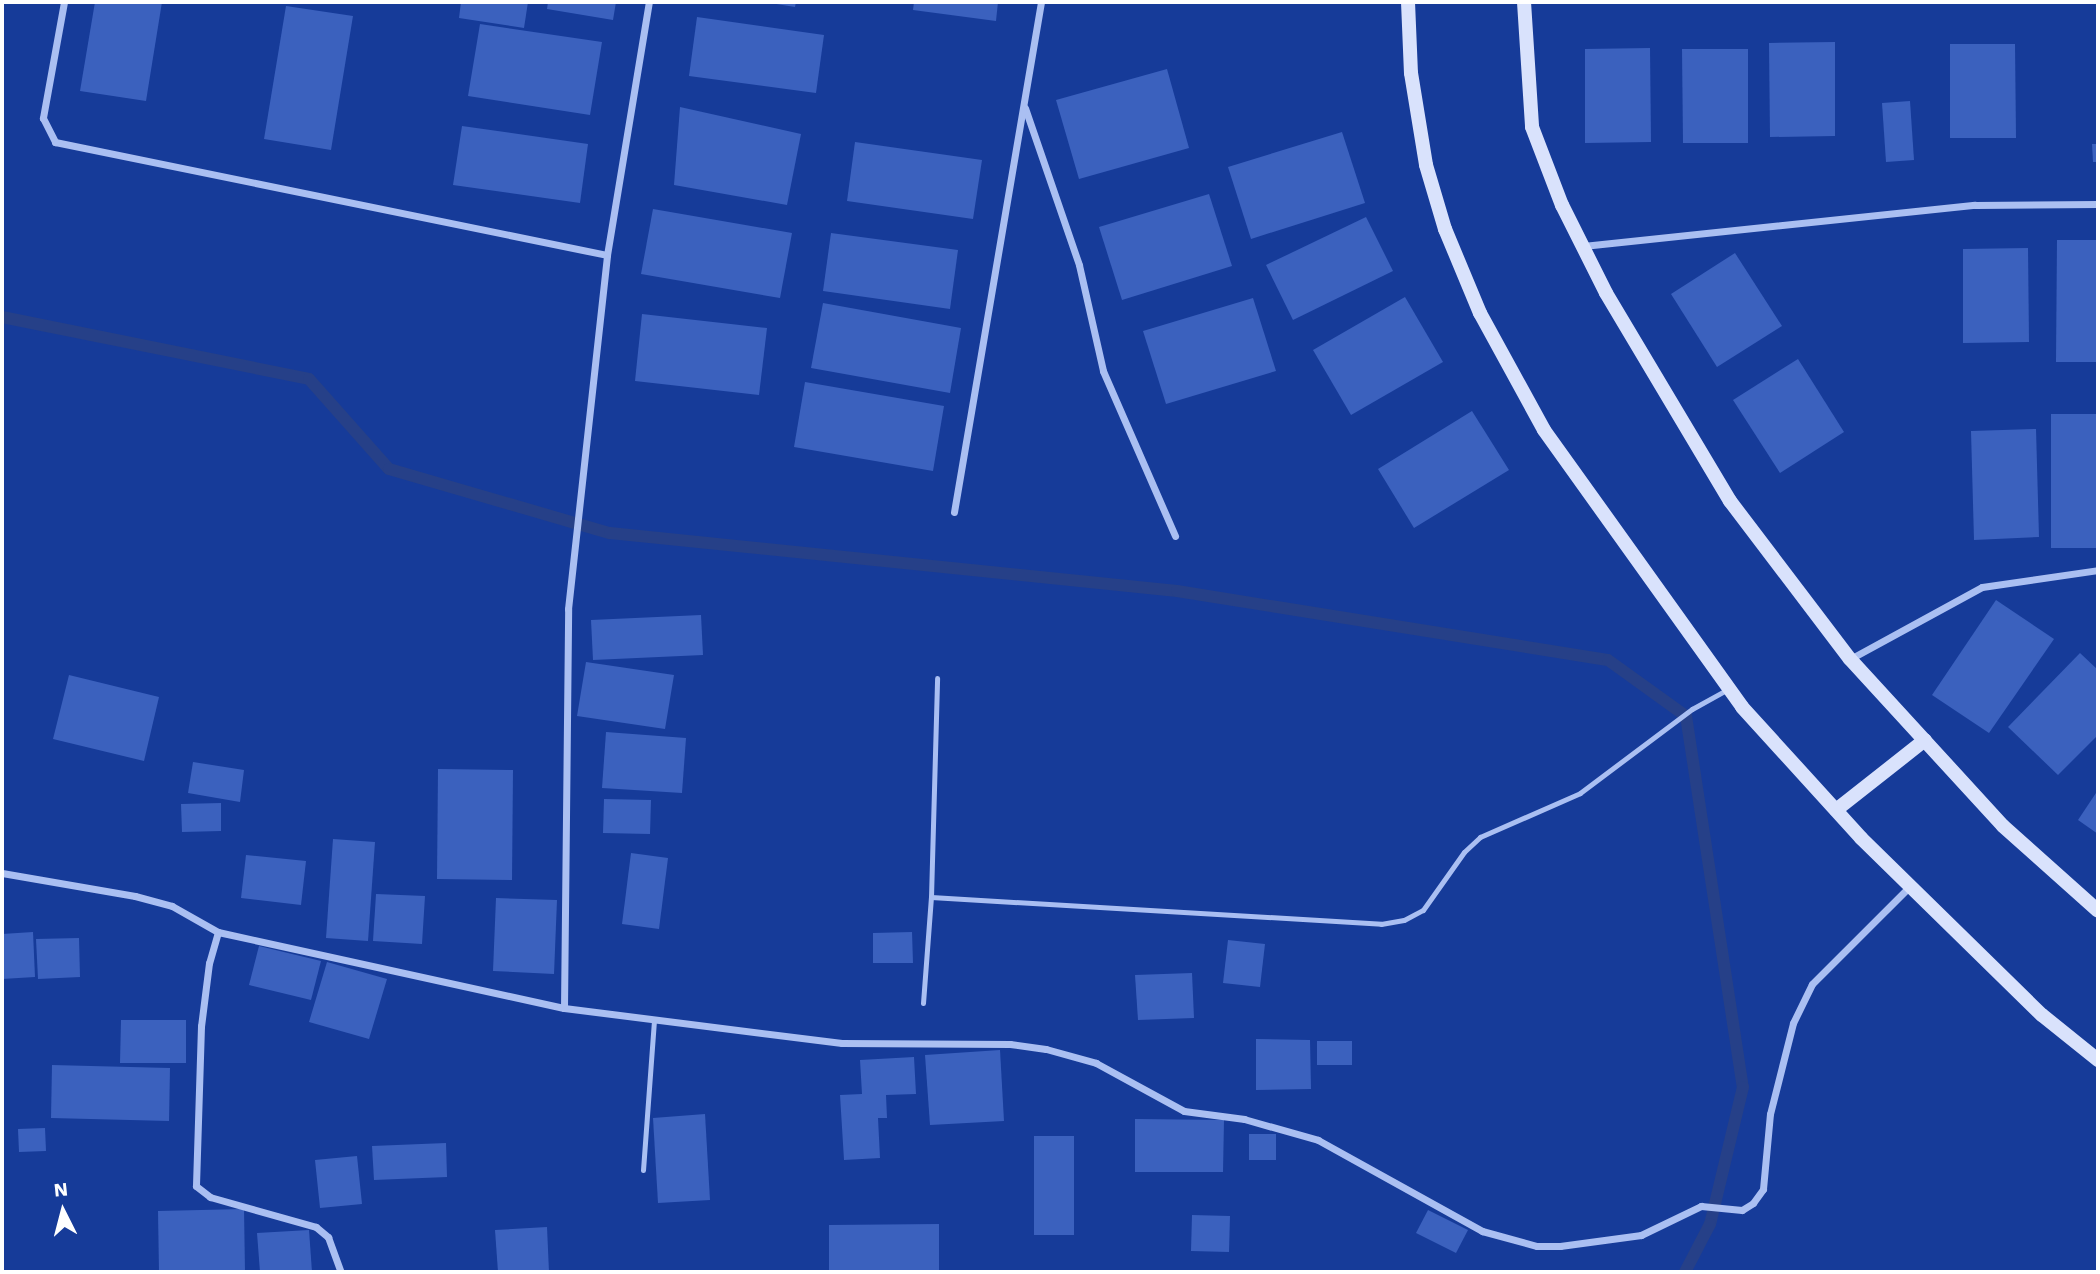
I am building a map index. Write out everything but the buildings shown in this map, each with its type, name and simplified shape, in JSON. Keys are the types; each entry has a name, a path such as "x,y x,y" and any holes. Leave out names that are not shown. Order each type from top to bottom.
{"street":[{"path":"64,2 43,118 55,142 607,255"},
{"path":"564,1008 568,609 607,255 649,2"},
{"path":"954,512 1041,2"},
{"path":"1408,2 1411,73 1426,165 1480,313 1544,430 1729,688 1836,810 2042,1015 2098,1059"},
{"path":"1524,2 1532,127 1583,246 1730,501 1850,659 2003,826 2098,911"},
{"path":"1024,105 1079,265 1103,370 1175,536"},
{"path":"1583,246 1975,205 2098,204"},
{"path":"1850,659 1982,587 2098,570"},
{"path":"1836,810 1925,740"},
{"path":"2,873 135,896 172,906 218,932 564,1008 842,1043 1010,1044 1046,1049 1096,1063 1184,1111 1244,1119 1318,1140 1482,1231 1537,1246 1594,1244 1641,1235 1702,1206 1742,1210 1763,1189 1770,1114 1793,1023 1812,984 1910,886"},
{"path":"218,932 201,1026 196,1186 210,1197 316,1227 328,1237 341,1272"}],"lane":[{"path":"923,1003 931,897 937,678"},
{"path":"931,897 1381,923 1404,920 1423,910 1464,852 1480,837 1580,793 1692,709 1729,688"},
{"path":"643,1170 654,1020"}],"waterway":[{"path":"2,317 309,379 389,469 610,533 1177,591 1608,660 1686,716 1743,1087 1710,1224 1685,1272"}]}
